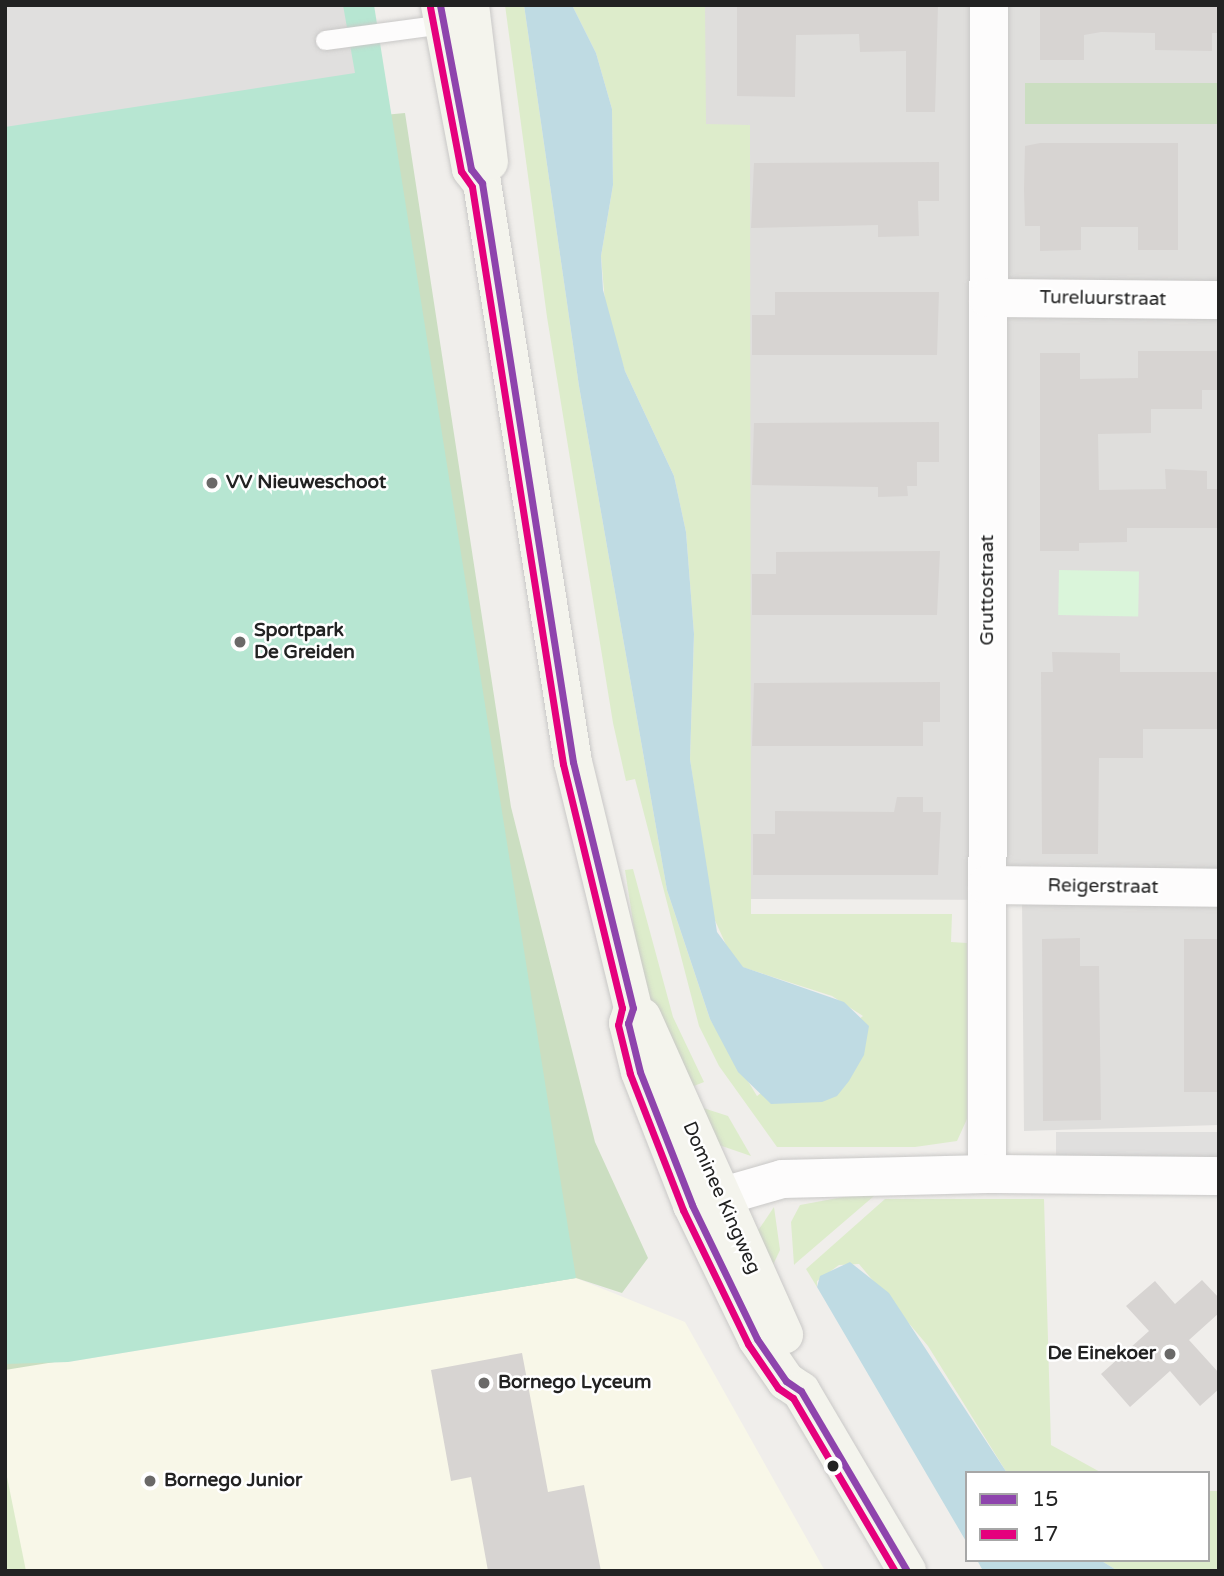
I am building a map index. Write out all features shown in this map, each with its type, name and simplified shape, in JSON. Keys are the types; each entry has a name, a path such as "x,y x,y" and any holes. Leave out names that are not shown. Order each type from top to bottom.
{"main road":[{"name":"Dominee Kingweg","path":"456,14 471,169 482,183 573,762 632,1008 628,1023 640,1072 705,1201 757,1339 786,1381 801,1391 907,1571"}],"street":[{"name":"Gruttostraat","path":"987,1174 989,5"},
{"name":"Tureluurstraat","path":"988,298 1219,300"},
{"name":"Reigerstraat","path":"987,885 1219,888"},
{"path":"705,1201 782,1178 987,1174 1219,1176"}],"lane":[{"name":"Dominee Kingweg","path":"325,40 456,14"}],"shaded area":[{"path":"5,5 343,5 355,73 5,127"},
{"path":"699,5 1219,5 1219,1125 1024,1131 1022,900 733,899"},
{"path":"1056,1132 1219,1132 1219,1160 1056,1160"},
{"name":"Bornego Lyceum","path":"576,1278 685,1322 825,1571 17,1571 5,1525 5,1364 68,1362"}],"green space":[{"name":"VV Nieuweschoot","path":"5,5 374,5 576,1278 68,1362 5,1364"},
{"path":"505,5 524,5 579,386 667,890 710,1019 757,1096 863,1016 832,996 742,967 732,958 713,916 690,759 694,634 686,532 674,476 625,371 606,314 601,256 613,185 612,109 596,53 572,5 705,5 706,124 750,125 751,914 952,914 951,942 967,943 967,1119 957,1141 915,1147 777,1147 719,1066 699,1026 635,779 626,781 613,723 547,317"},
{"path":"1025,83 1219,83 1219,124 1025,124"},
{"name":"VV Nieuweschoot","path":"405,113 511,807 595,1142 648,1258 622,1293 576,1278 5,1370 5,1308 363,117"},
{"path":"1059,570 1139,571 1138,616 1058,615"},
{"path":"633,869 673,1017 704,1082 684,1090 643,987 625,870"},
{"path":"700,1107 728,1116 751,1156 716,1144"},
{"path":"881,1190 794,1265 791,1222 800,1205"},
{"path":"885,1199 1044,1199 1051,1445 1098,1471 1006,1471 928,1346 859,1264 839,1265 817,1281 817,1287 806,1269"},
{"path":"774,1207 780,1250 773,1265 757,1232"},
{"path":"5,1467 26,1571 5,1571"},
{"path":"1210,1491 1219,1491 1219,1571 1118,1571 1103,1562 1210,1562"}],"water":[{"path":"524,5 572,5 596,53 612,109 613,185 601,256 603,290 625,371 674,476 686,532 694,634 690,759 717,932 743,967 844,1002 869,1026 864,1055 849,1081 837,1096 822,1102 771,1104 738,1072 710,1019 667,890 579,386"},
{"path":"850,1262 889,1293 1006,1471 965,1471 965,1540 817,1287 820,1276"},
{"path":"978,1562 1103,1562 1118,1571 983,1571"}],"building":[{"path":"737,5 938,5 935,112 906,112 906,51 860,52 859,34 796,35 795,97 737,96"},
{"path":"1040,5 1219,5 1219,33 1212,33 1212,51 1155,50 1155,33 1101,32 1084,35 1084,60 1040,60"},
{"path":"1040,143 1178,143 1178,250 1138,250 1138,227 1081,227 1081,250 1040,251 1040,226 1025,226 1024,190 1025,146"},
{"path":"939,162 939,201 918,201 919,236 878,237 878,225 751,228 754,163"},
{"path":"775,292 939,292 937,355 752,355 752,315 775,315"},
{"path":"1138,351 1219,351 1219,390 1202,390 1202,409 1151,409 1151,433 1098,434 1099,490 1166,489 1165,469 1207,471 1207,489 1219,489 1219,528 1127,528 1127,542 1079,543 1079,551 1040,551 1040,353 1080,353 1080,379 1138,378"},
{"path":"939,422 939,462 917,462 917,486 907,486 908,496 878,497 878,487 752,485 754,423"},
{"path":"940,551 937,615 752,615 752,574 776,574 776,552"},
{"path":"1052,652 1120,653 1120,672 1219,672 1219,729 1143,729 1143,758 1099,758 1098,854 1042,854 1041,672 1053,672"},
{"path":"940,682 940,722 923,722 923,746 752,746 754,683"},
{"path":"897,797 923,797 923,812 941,812 938,875 753,875 753,834 775,834 775,811 894,812"},
{"path":"1080,938 1080,966 1099,966 1101,1120 1043,1121 1042,939"},
{"path":"1184,939 1219,939 1219,1092 1184,1092"},
{"path":"1202,1280 1219,1298 1219,1313 1189,1340 1219,1373 1219,1389 1200,1406 1170,1371 1130,1407 1101,1374 1149,1331 1126,1306 1155,1281 1175,1304"},
{"path":"522,1353 548,1492 584,1485 601,1571 488,1571 471,1477 451,1481 431,1370"}],"transit line":[{"name":"15","path":"440,5 471,169 482,183 573,762 633,1008 628,1023 640,1072 692,1205 757,1339 786,1381 801,1391 907,1571"},
{"name":"17","path":"430,7 461,171 472,187 563,764 622,1008 618,1025 630,1074 683,1210 748,1344 778,1388 793,1398 895,1571"}],"place":[{"name":"VV Nieuweschoot","path":"212,483"},
{"name":"Sportpark De Greiden","path":"240,642"},
{"name":"De Einekoer","path":"1170,1354"},
{"name":"Bornego Lyceum","path":"484,1383"},
{"name":"Bornego Junior","path":"150,1481"}]}
